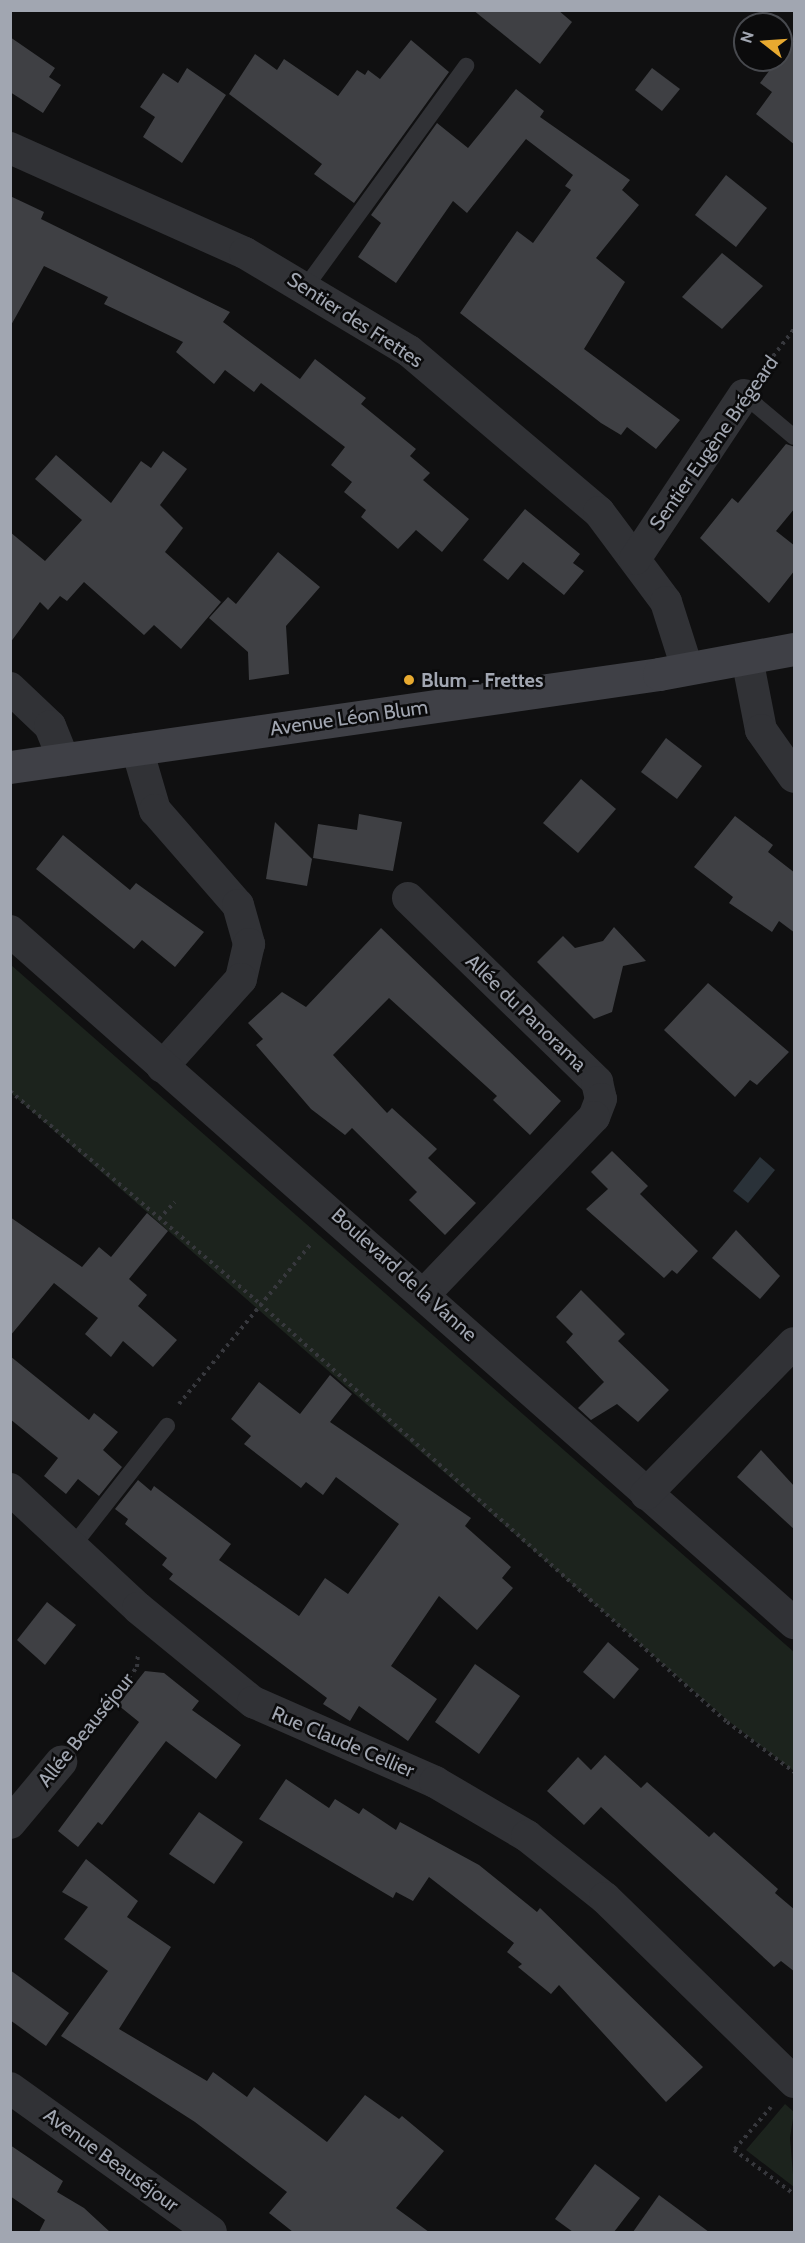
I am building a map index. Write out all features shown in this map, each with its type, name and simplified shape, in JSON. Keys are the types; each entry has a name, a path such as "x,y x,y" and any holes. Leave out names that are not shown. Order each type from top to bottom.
{"main road":[{"name":"Avenue Léon Blum","path":"10,767 687,668 795,649"}],"street":[{"name":"Sentier des Frettes","path":"10,148 163,214 307,285 409,351 599,512 666,602 687,668"},
{"name":"Sentier Eugène Brégeard","path":"635,559 744,395"},
{"path":"747,658 761,730 795,777"},
{"path":"10,688 50,726 64,760"},
{"path":"137,749 155,810 238,904 249,944 241,979 162,1067"},
{"name":"Allée du Panorama","path":"408,898 597,1082 601,1099 594,1117 424,1294"},
{"name":"Boulevard de la Vanne","path":"10,931 162,1067 338,1215 646,1494 795,1623"},
{"path":"646,1494 795,1343"},
{"name":"Rue Claude Cellier","path":"10,1489 211,1671 261,1707 485,1807 572,1871 782,2095"},
{"name":"Allée Beauséjour","path":"10,1823 61,1762"},
{"name":"Avenue Beauséjour","path":"10,2088 211,2232"}],"lane":[{"path":"307,285 466,66"},
{"path":"744,395 795,437"},
{"path":"72,1547 167,1426"}],"path":[{"name":"Sentier Eugène Brégeard","path":"744,395 795,329"},
{"path":"10,1091 260,1304 684,1684 795,1772"},
{"path":"159,1219 175,1202"},
{"path":"167,1426 175,1409 260,1304 338,1215"},
{"name":"Allée Beauséjour","path":"61,1762 142,1668"},
{"path":"782,2095 736,2150 795,2194"}],"shaded area":[{"path":"11,965 794,1652 794,1771 727,1720 11,1093"},
{"path":"760,1157 775,1170 748,1203 733,1191"},
{"path":"785,2104 794,2112 790,2138 794,2187 746,2150"}],"building":[{"path":"473,10 558,10 572,22 540,64"},
{"path":"10,37 55,68 49,77 61,85 43,113 10,92"},
{"path":"795,37 795,145 756,114 772,92 760,83 768,72 793,72 793,40"},
{"path":"411,40 449,72 354,203 314,174 322,164 229,94 255,54 277,70 284,59 338,96 357,70 365,75 368,70 380,79"},
{"path":"187,68 226,95 182,163 143,137 155,117 140,107 163,73 178,83"},
{"path":"652,68 680,89 662,111 635,90"},
{"path":"516,89 544,111 540,117 630,180 622,190 639,205 596,258 625,282 584,349 680,420 656,449 627,427 621,435 601,423 460,313 517,231 533,243 571,190 565,186 573,175 526,139 467,213 453,201 396,283 358,257 381,223 371,215 437,123 468,148"},
{"path":"726,175 767,208 736,247 695,215"},
{"path":"10,196 44,212 41,219 230,312 223,322 300,379 315,359 366,398 361,404 416,449 410,456 430,473 423,480 469,519 442,552 416,530 398,549 361,517 366,510 344,492 352,482 331,465 345,447 261,383 254,392 225,370 214,384 176,352 183,342 104,304 108,297 44,266 10,327"},
{"path":"722,253 763,286 722,329 682,297"},
{"path":"786,444 795,447 795,508 776,531 795,546 795,570 769,603 700,538 732,498 738,503"},
{"path":"163,451 187,469 160,505 183,528 165,552 221,602 181,649 154,625 144,635 84,582 67,601 60,596 48,610 40,602 10,643 10,532 45,561 82,520 35,479 56,455 111,503 141,461 151,468"},
{"path":"525,509 580,554 573,563 584,571 564,595 523,562 508,580 483,560"},
{"path":"278,552 320,587 286,626 289,674 249,680 248,652 209,618 228,597 236,604"},
{"path":"666,738 702,766 677,799 641,772"},
{"path":"581,779 616,809 578,853 543,823"},
{"path":"359,814 402,822 393,871 313,858 318,824 357,830"},
{"path":"735,816 773,845 768,852 795,873 795,933 779,921 772,932 729,903 733,897 694,867"},
{"path":"275,822 312,859 307,886 266,879"},
{"path":"63,835 130,890 136,883 204,932 175,967 142,940 134,949 36,869"},
{"path":"614,927 646,961 623,966 612,1012 594,1019 537,962 563,936 575,948 603,941"},
{"path":"381,928 561,1101 530,1135 493,1100 497,1096 389,998 333,1055 387,1113 392,1108 437,1149 428,1158 476,1203 445,1235 409,1200 417,1192 352,1128 345,1135 311,1109 256,1045 263,1039 248,1023 282,992 306,1007"},
{"path":"708,983 789,1052 757,1085 750,1080 735,1097 664,1030"},
{"path":"612,1151 648,1186 640,1194 698,1251 677,1274 672,1270 664,1278 586,1209 608,1189 591,1172"},
{"path":"147,1213 168,1231 129,1279 147,1295 138,1306 177,1340 153,1367 123,1341 111,1357 85,1334 98,1318 54,1283 10,1336 10,1217 82,1267 99,1247 111,1257"},
{"path":"736,1230 780,1276 760,1299 712,1258"},
{"path":"581,1290 625,1334 618,1341 669,1390 638,1422 617,1404 591,1420 578,1408 604,1382 566,1342 573,1334 556,1317"},
{"path":"10,1356 89,1420 94,1413 118,1432 103,1450 122,1467 99,1496 78,1479 66,1494 44,1476 58,1458 10,1419"},
{"path":"330,1375 352,1394 330,1422 471,1518 465,1526 511,1567 502,1578 513,1588 477,1630 439,1596 391,1666 437,1699 408,1741 359,1706 350,1721 323,1704 327,1698 169,1579 173,1574 162,1565 167,1558 125,1524 128,1519 115,1509 138,1480 151,1491 154,1486 231,1544 219,1560 299,1616 325,1578 348,1594 399,1524 336,1477 323,1495 306,1482 301,1488 244,1444 251,1436 231,1419 259,1382 300,1414"},
{"path":"761,1450 795,1487 795,1530 737,1477"},
{"path":"47,1602 76,1625 45,1665 17,1640"},
{"path":"608,1642 639,1669 614,1699 583,1672"},
{"path":"475,1664 520,1696 479,1754 435,1722"},
{"path":"145,1671 164,1673 199,1701 192,1710 241,1745 216,1779 166,1741 102,1825 98,1822 78,1847 58,1831 139,1722 118,1705"},
{"path":"605,1755 641,1788 647,1782 709,1837 714,1832 778,1889 775,1893 795,1910 795,1972 781,1961 774,1967 601,1807 584,1825 547,1791 578,1757 591,1770"},
{"path":"286,1779 329,1808 335,1799 359,1814 363,1808 396,1830 400,1822 479,1865 537,1912 540,1908 703,2067 666,2102 559,1985 551,1994 518,1967 522,1964 507,1952 514,1943 429,1877 413,1901 396,1892 393,1898 259,1819"},
{"path":"199,1812 243,1842 214,1884 169,1854"},
{"path":"86,1859 138,1901 127,1917 171,1947 119,2029 207,2081 213,2072 247,2097 254,2087 327,2142 365,2095 399,2119 402,2116 444,2151 396,2208 429,2232 293,2232 269,2213 287,2192 195,2122 61,2036 108,1971 64,1939 88,1907 62,1892"},
{"path":"10,1970 69,2013 46,2046 10,2020"},
{"path":"10,2145 63,2181 57,2192 84,2208 110,2232 39,2232 45,2220 10,2196"},
{"path":"595,2164 640,2198 614,2232 573,2232 555,2219"},
{"path":"659,2195 709,2232 633,2232"}],"place":[{"name":"Blum - Frettes","path":"409,680"}]}
